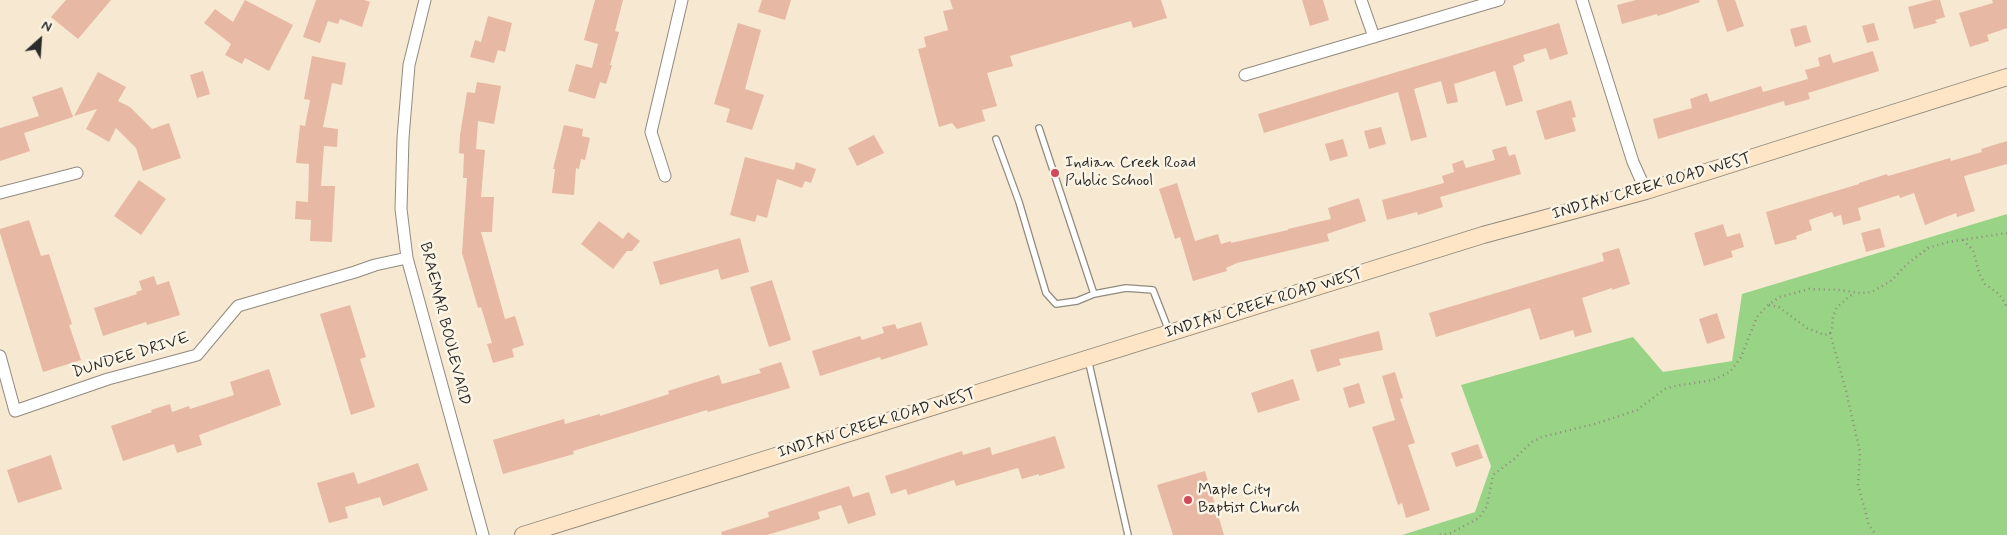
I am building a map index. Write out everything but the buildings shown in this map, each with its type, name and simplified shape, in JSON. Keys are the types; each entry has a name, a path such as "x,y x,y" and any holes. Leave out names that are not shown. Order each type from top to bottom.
{"street":[{"name":"BRAEMAR BOULEVARD","path":"425,0 409,65 403,138 401,209 407,258 483,535"},
{"path":"665,176 651,132 682,0"},
{"path":"1361,0 1374,36"},
{"path":"1245,75 1499,0"},
{"path":"1582,0 1633,162 1646,191"},
{"name":"INDIAN CREEK ROAD WEST","path":"523,535 1484,235 1646,191 2007,77"},
{"path":"0,193 77,173"},
{"name":"DUNDEE DRIVE","path":"0,356 16,411 108,379 197,355 238,306 375,265 407,258"}],"lane":[{"path":"1039,128 1094,294"},
{"path":"996,140 1019,202 1046,292 1056,304 1077,301 1094,294 1126,288 1153,290 1170,333"},
{"path":"1088,359 1128,535"}],"path":[{"path":"1440,535 1450,533 1479,518 1487,506 1493,475 1514,460 1532,442 1542,437 1598,423 1638,410 1670,388 1713,380 1730,372 1741,357 1757,317 1768,305 1780,297 1809,289 1865,293 1881,287 1892,280 1918,254 1928,248 1948,242 2007,233"},
{"path":"1963,240 1973,250 1979,273 1985,284 2000,295 2007,307"},
{"path":"1855,292 1837,307 1830,333 1846,390 1860,452 1858,485 1870,525 1876,535"},
{"path":"1768,305 1779,306 1815,332 1825,335 1830,333"}],"green space":[{"path":"2007,214 2007,535 1402,535 1475,512 1491,466 1461,385 1633,337 1663,372 1732,361 1742,294"}],"place":[{"name":"Indian Creek Road Public School","path":"1055,173"},
{"name":"Maple City Baptist Church","path":"1188,500"}]}
